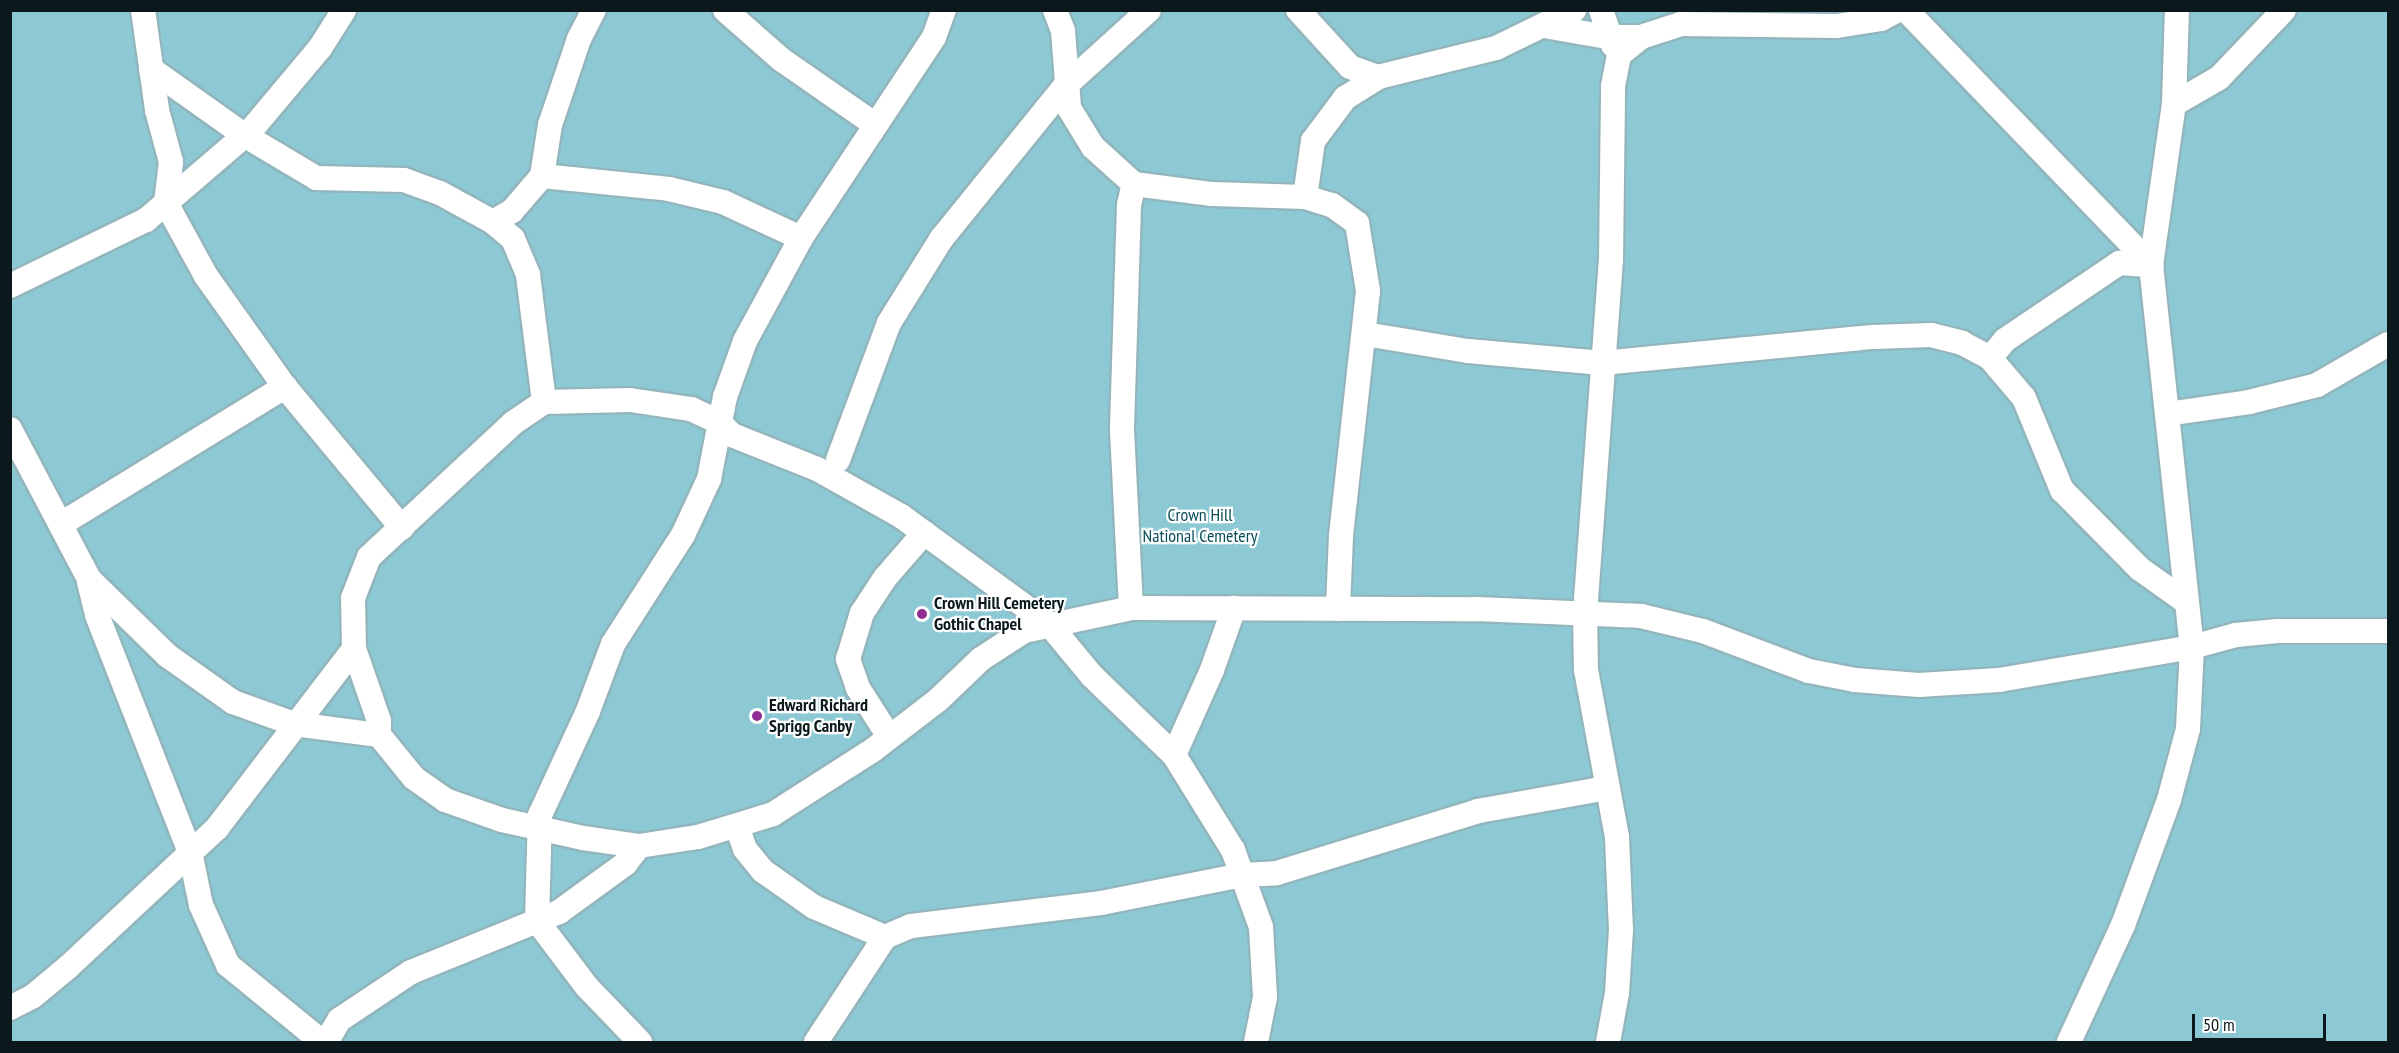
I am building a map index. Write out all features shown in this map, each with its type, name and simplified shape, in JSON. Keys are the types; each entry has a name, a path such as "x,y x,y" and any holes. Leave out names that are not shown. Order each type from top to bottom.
{"lane":[{"path":"143,10 157,110 171,162 166,203 206,276 285,387 402,528"},
{"path":"10,286 146,220 244,135 321,48 344,10"},
{"path":"502,217 542,176 550,125 579,39 594,10"},
{"path":"828,464 889,323 942,238 1097,54 1149,10"},
{"path":"1298,10 1350,68 1378,77"},
{"path":"1305,197 1313,141 1345,98 1378,77 1496,48 1574,10"},
{"path":"1601,10 1613,46 1611,260 1585,613 1586,670 1606,788 1617,837 1621,930 1617,993 1608,1042"},
{"path":"1542,26 1613,46 1681,24 1837,26 1881,19 1898,10"},
{"path":"1906,10 2151,265"},
{"path":"2069,1042 2123,926 2169,800 2188,729 2192,647 2185,601 2151,265 2174,104 2177,10"},
{"path":"2174,104 2219,78 2284,10"},
{"path":"640,1042 587,987 537,921 539,828 546,795 588,711 613,644 683,535 709,479 719,422 745,341 801,238 874,124 934,37 946,11"},
{"path":"735,13 782,60 874,124"},
{"path":"1059,21 1097,54"},
{"path":"1059,21 1060,100 1093,147 1134,184 1212,194 1305,197 1332,205 1357,223 1368,291 1341,536 1338,609"},
{"path":"1345,98 1350,68"},
{"path":"151,69 244,135 316,178 404,180 502,217 528,275 536,318 544,402"},
{"path":"542,176 669,189 723,202 801,238"},
{"path":"1131,608 1122,428 1129,204 1134,184"},
{"path":"2119,232 2119,263"},
{"path":"1990,358 2005,340 2119,263 2151,265"},
{"path":"1365,334 1468,351 1602,363 1631,363 1706,351 1931,335 1962,343 1990,358 2024,398 2062,490 2140,569 2185,601"},
{"path":"2167,414 2249,402 2317,385 2388,344"},
{"path":"61,524 285,387"},
{"path":"1256,1042 1265,997 1261,927 1233,850 1174,755 1092,676 1049,624 924,533 848,484 828,464 732,435 719,422 691,410 630,400 544,402 513,423 369,557 353,598 354,649 379,721 379,735 414,778 446,800 539,828 639,846 698,837 773,814 812,790 938,700 981,659 1024,631 1049,624 1131,608 1338,609 1641,616 1703,631 1809,671 1919,685 1999,680 2192,647 2236,635 2278,631 2388,631"},
{"path":"10,429 20,468 61,524 89,579 98,615 190,852 201,905 228,965 324,1042 339,1020 411,972 559,912 625,864 639,846"},
{"path":"888,735 858,688 848,659 862,613 924,533"},
{"path":"89,579 168,656 233,702 294,724 379,735"},
{"path":"1174,755 1212,670 1234,608"},
{"path":"10,1008 32,997 76,960 217,828 294,724 354,649"},
{"path":"816,1042 885,937 911,926 1101,903 1242,874 1277,873 1478,811 1606,788"},
{"path":"737,826 745,849 763,871 813,907 885,937"}],"green space":[{"name":"Crown Hill National Cemetery","path":"10,11 2388,11 2388,1042 11,1042"}],"place":[{"name":"Crown Hill Cemetery Gothic Chapel","path":"922,614"},
{"name":"Edward Richard Sprigg Canby","path":"757,716"}]}
